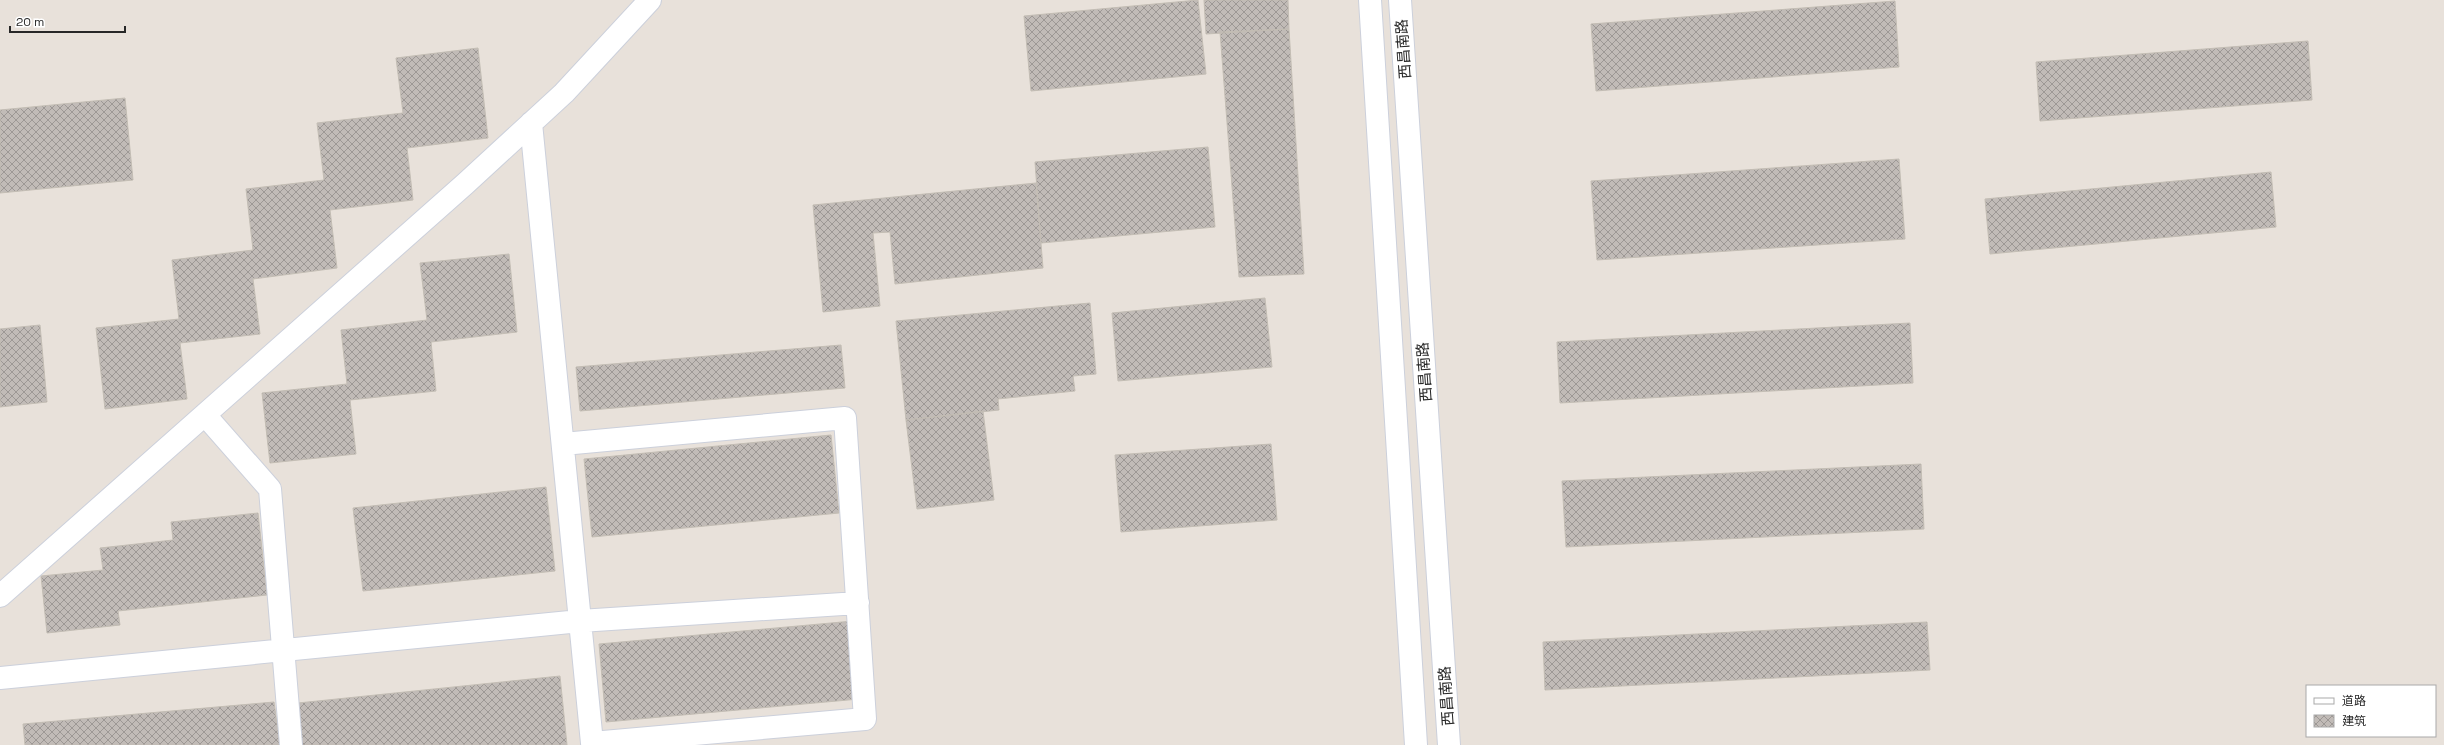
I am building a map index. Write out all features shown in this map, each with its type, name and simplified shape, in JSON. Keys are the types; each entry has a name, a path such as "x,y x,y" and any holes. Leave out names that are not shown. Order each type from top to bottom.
{"street":[{"path":"0,596 205,415 531,123 564,92 650,0"},
{"name":"西昌南路","path":"1370,0 1416,745"},
{"name":"西昌南路","path":"1400,0 1449,745"},
{"path":"531,123 592,743 865,719 845,418 563,444"},
{"path":"205,415 270,489 282,650 291,745"},
{"path":"0,678 580,621 858,603"}],"building":[{"path":"1198,0 1206,74 1031,91 1024,16"},
{"path":"1204,0 1288,0 1289,29 1206,34"},
{"path":"1895,1 1899,67 1596,91 1591,24"},
{"path":"1289,29 1304,274 1239,277 1220,32"},
{"path":"2308,41 2312,100 2040,121 2036,62"},
{"path":"478,48 488,138 407,148 413,200 330,210 337,268 253,279 260,334 180,343 187,399 105,409 96,328 179,319 172,260 253,250 246,189 324,180 317,123 403,113 396,58"},
{"path":"125,98 133,180 0,193 0,110"},
{"path":"1208,147 1215,227 1041,243 1035,162"},
{"path":"1899,159 1905,239 1597,260 1591,181"},
{"path":"2271,172 2276,227 1990,254 1985,199"},
{"path":"1036,183 1043,268 895,284 890,232 873,233 880,306 823,312 813,205"},
{"path":"509,254 517,332 431,342 436,391 350,400 356,454 270,463 262,393 347,384 341,330 427,320 420,263"},
{"path":"1265,298 1272,367 1118,381 1112,313"},
{"path":"1090,303 1096,374 1073,376 1075,391 998,399 999,410 906,420 896,321"},
{"path":"1910,323 1913,383 1560,403 1557,342"},
{"path":"40,325 47,402 0,407 0,329"},
{"path":"841,345 845,388 580,411 576,367"},
{"path":"983,411 994,500 917,509 906,420"},
{"path":"831,435 839,513 592,537 584,459"},
{"path":"1271,444 1277,520 1121,532 1115,455"},
{"path":"1921,464 1924,529 1566,547 1562,481"},
{"path":"546,487 555,571 363,591 353,508"},
{"path":"258,513 267,595 118,611 120,625 47,633 41,576 103,570 100,548 173,540 171,522"},
{"path":"853,621 859,699 606,722 599,644"},
{"path":"1927,622 1930,670 1545,690 1543,642"},
{"path":"560,676 567,745 302,745 298,703"},
{"path":"274,702 280,745 25,745 23,724"}]}
